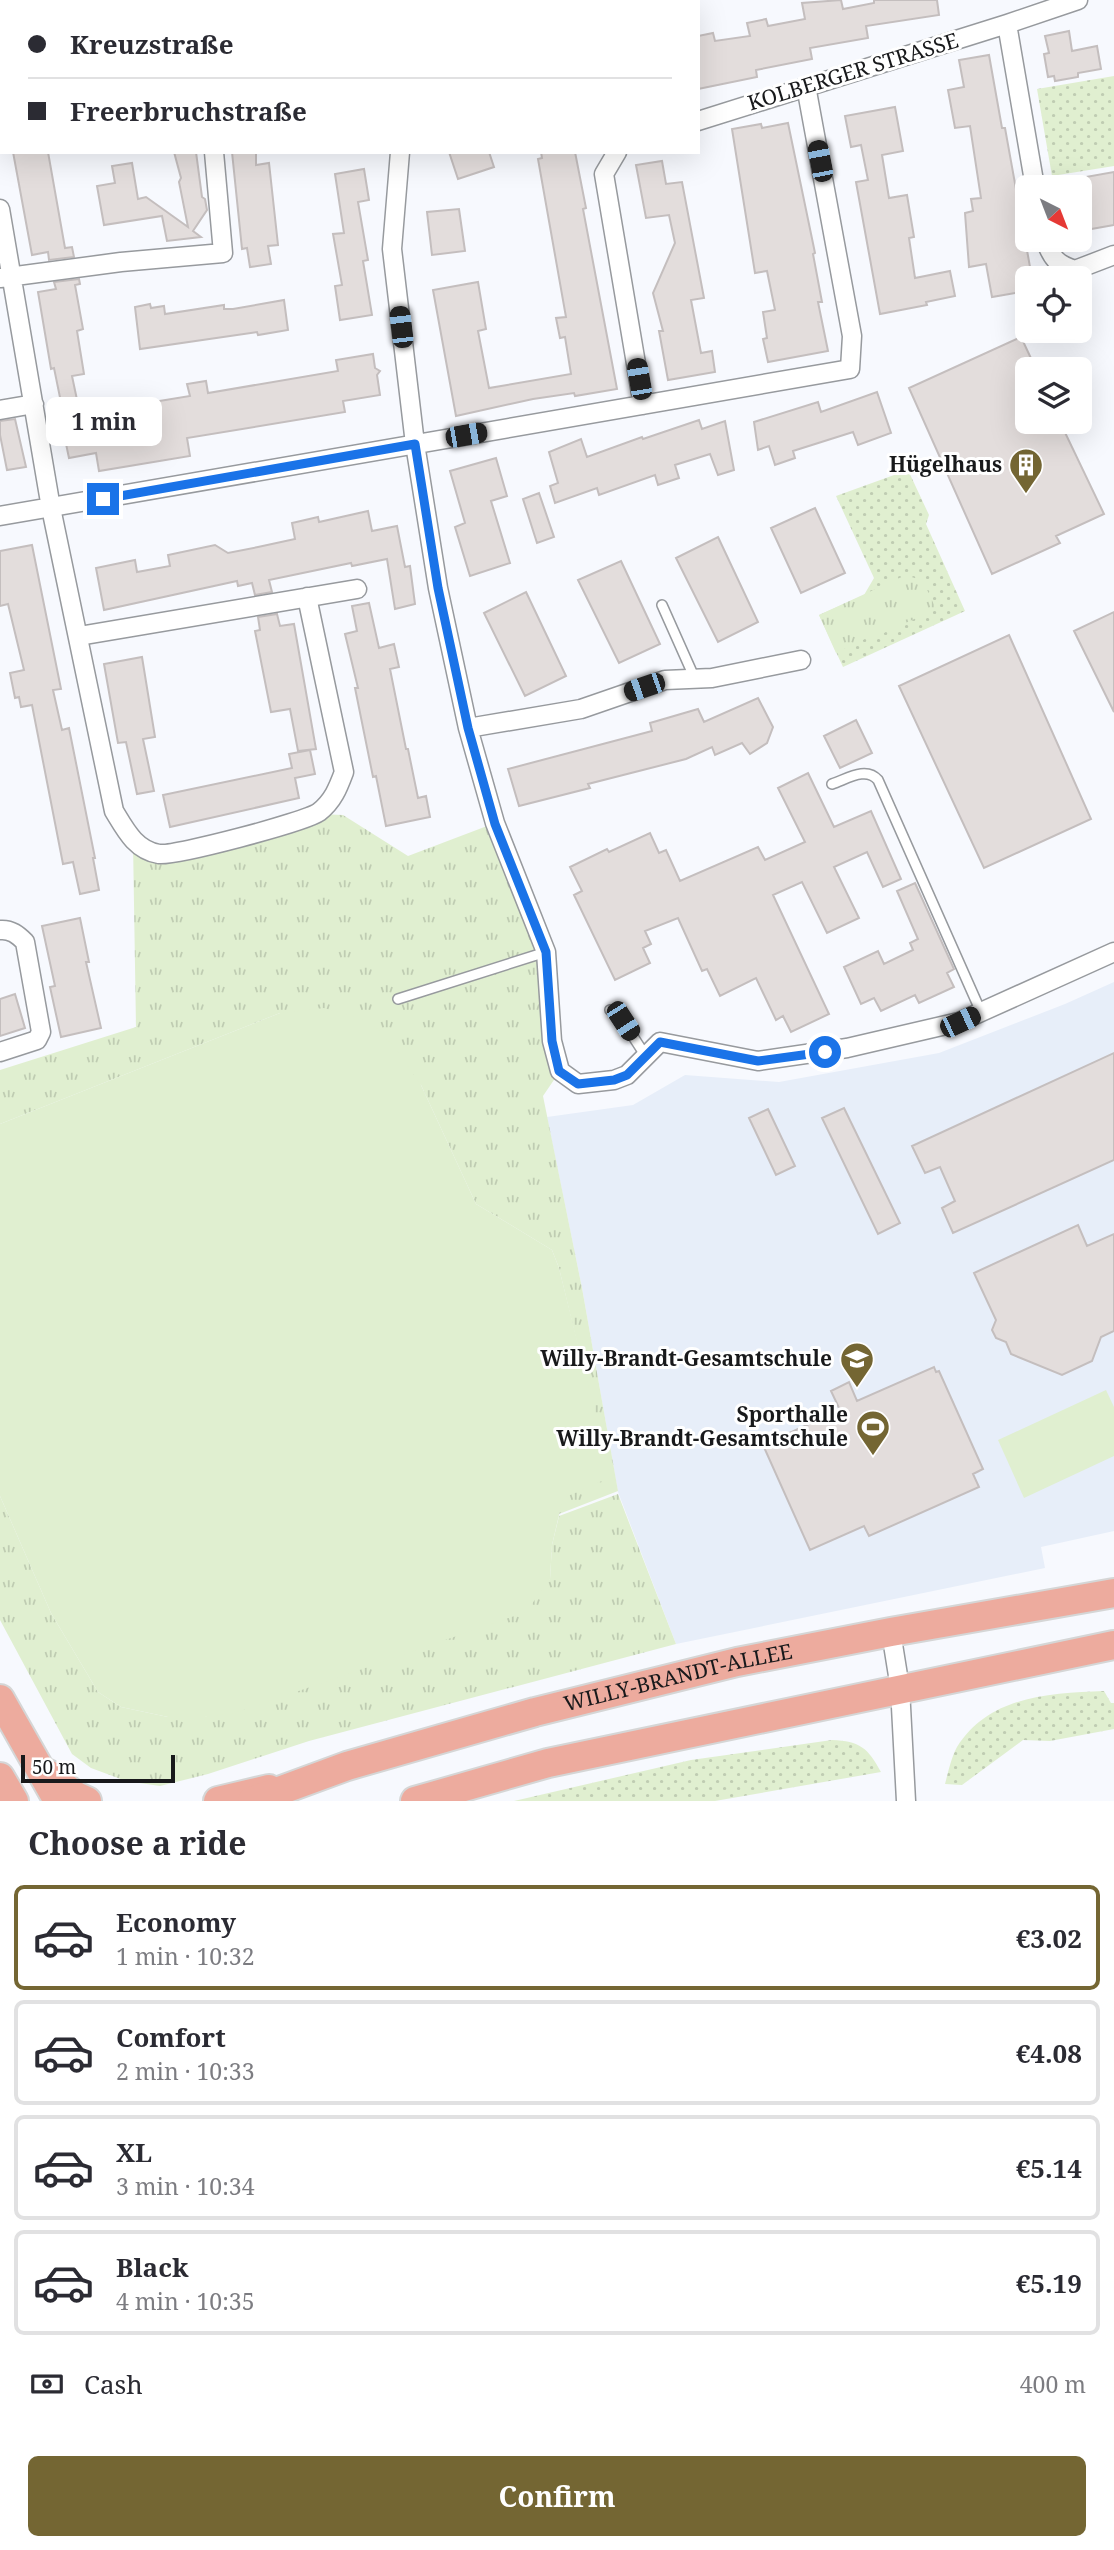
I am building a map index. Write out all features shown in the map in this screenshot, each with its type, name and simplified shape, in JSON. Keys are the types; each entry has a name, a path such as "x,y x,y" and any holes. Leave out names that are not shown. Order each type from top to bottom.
{"main road":[{"name":"WILLY-BRANDT-ALLEE","path":"252,1801 347,1766 535,1712 737,1662 1114,1593"},
{"path":"415,1801 548,1763 1114,1645"},
{"path":"0,1699 58,1801"},
{"path":"37,1765 76,1796 87,1801"},
{"path":"218,1801 319,1776"},
{"path":"0,1777 13,1801"}],"street":[{"name":"KOLBERGER STRASSE","path":"700,120 1078,0"},
{"path":"1007,24 1033,175"},
{"path":"0,516 850,369 852,336 806,86"},
{"path":"6,277 121,262 223,253 214,154"},
{"path":"400,154 392,249 415,444 438,588 468,728 495,824 546,952 552,1041 559,1071 578,1084 614,1080 627,1075 660,1042 758,1061 847,1048 960,1022 1114,951"},
{"path":"616,154 604,174 643,405"},
{"path":"0,209 6,277 34,404 51,508 114,811 133,842 159,854 223,842 317,814 333,800 344,772 307,597"},
{"path":"1050,252 1057,263 1075,270 1114,255"},
{"path":"0,410 34,404"},
{"path":"79,636 357,589"},
{"path":"468,728 581,709 665,680 712,678 801,660"},
{"path":"0,930 6,929 17,934 25,942 41,1032 37,1040 0,1052"},
{"path":"891,1632 900,1688 906,1801"}],"lane":[{"path":"662,605 695,679"},
{"path":"832,784 865,772 878,780 981,1012"},
{"path":"398,999 546,952"},
{"path":"610,1010 623,1021 645,1055"}],"shaded area":[{"name":"Willy-Brandt-Gesamtschule","path":"1114,982 1114,1531 1041,1547 1045,1568 676,1644 618,1492 582,1288 547,1117 633,1105 685,1075 779,1082 939,1053"}],"green space":[{"path":"1114,76 1114,166 1052,175 1037,89"},
{"path":"908,470 929,515 926,524 965,611 843,667 819,615 864,595 874,578 836,496"},
{"path":"906,575 923,581 936,609 836,653 819,615"},
{"path":"317,814 343,815 408,856 495,823 546,952 560,1071 543,1096 582,1288 618,1491 559,1514 583,1367 559,1268 552,1250 476,1204 421,1085 280,1013 0,1124 0,1070 136,1027 133,842 159,854"},
{"path":"324,1008 371,1022 395,1048 421,1085 476,1204 552,1250 559,1268 611,1477 563,1498 552,1545 550,1579 526,1612 235,1713 205,1717 168,1717 121,1707 98,1692 51,1613 0,1496 0,1124 280,1013"},
{"path":"1106,1390 1114,1407 1114,1456 1024,1498 998,1440"},
{"path":"618,1494 676,1644 309,1741 208,1774 160,1786 126,1781 91,1768 72,1754 0,1620 0,1496 51,1613 98,1692 121,1707 168,1717 205,1717 550,1579 552,1545 559,1516"},
{"path":"1104,1691 1111,1703 1114,1703 1114,1729 1050,1741 1023,1740 962,1785 945,1784 957,1747 970,1730 1003,1707 1042,1696"},
{"path":"832,1740 850,1742 862,1747 881,1772 715,1801 514,1801 691,1760"}],"building":[{"path":"841,0 843,9 874,3 874,0 937,0 939,15 866,26 868,38 810,48 812,59 756,70 757,77 700,89 700,36 713,33 715,41 750,36 747,23 766,19 768,26 805,19 802,3"},
{"path":"1069,31 1072,51 1097,46 1101,69 1055,81 1054,76 1048,77 1044,54 1049,53 1045,36"},
{"path":"989,55 1015,184 1015,252 1027,252 1030,266 1015,266 1015,293 992,297 986,264 969,267 965,213 973,211 971,199 981,198 970,126 955,128 948,90 964,87 959,60"},
{"path":"895,107 903,151 882,155 889,198 907,195 914,237 909,238 915,278 950,271 955,296 926,302 927,305 880,314 856,182 868,180 861,145 851,147 845,116"},
{"path":"788,123 815,253 813,254 822,302 818,302 828,351 768,362 763,339 767,338 763,312 775,310 767,271 755,273 732,129 761,124 762,128"},
{"path":"13,154 48,154 65,248 72,247 74,257 49,260 48,252 32,255"},
{"path":"175,154 196,154 202,197 207,210 193,231 201,237 167,241 162,216 104,225 97,186 115,183 112,166 132,163 138,199 146,197 188,227 179,182 181,178"},
{"path":"232,154 256,154 256,165 269,163 278,245 268,246 271,264 250,267 247,248 242,249"},
{"path":"450,154 490,154 494,167 458,179"},
{"path":"541,154 575,154 617,389 533,399 456,416 433,290 478,282 486,329 478,331 489,388 571,374 565,337 560,338 556,318 566,317 538,159 542,158"},
{"path":"662,161 666,184 682,182 704,298 691,300 701,353 712,351 715,372 668,380 659,331 663,331 653,293 675,243 669,215 646,218 636,165"},
{"path":"364,169 369,200 358,202 368,260 363,261 372,315 340,320 335,286 342,285 333,234 344,233 335,174"},
{"path":"1114,172 1114,225 1092,229 1092,176"},
{"path":"459,209 465,251 432,255 427,212"},
{"path":"79,279 80,284 75,285 83,329 77,331 84,374 72,376 80,414 190,396 187,384 206,381 208,393 338,371 336,360 373,354 375,368 380,371 377,375 380,395 343,401 345,412 187,438 190,456 99,471 96,453 69,458 65,439 60,435 64,431 64,417 54,368 51,369 38,292 56,289 54,282"},
{"path":"284,300 288,330 140,349 135,307 150,304 151,308 164,306 165,314 224,305 224,309 233,309"},
{"path":"1015,340 1015,343 1024,343 1030,357 1015,357 1015,434 1066,434 1104,514 1056,536 1060,543 992,574 909,388"},
{"path":"877,392 891,433 858,445 853,432 793,451 795,458 775,465 769,446 758,450 754,422 818,402 821,412"},
{"path":"15,419 26,467 7,470 0,421"},
{"path":"699,420 702,429 725,421 734,470 718,475 710,454 675,465 679,478 658,485 655,475 599,495 597,488 555,503 550,486 558,483 549,452 581,439 587,457"},
{"path":"496,458 507,496 491,501 510,563 470,576 455,527 465,523 450,471"},
{"path":"539,493 554,537 537,543 523,499"},
{"path":"815,508 845,573 801,593 771,528"},
{"path":"368,511 372,531 397,526 405,567 410,566 415,604 395,609 387,559 352,566 351,563 269,580 272,592 255,595 252,583 238,586 237,581 104,610 96,568 135,560 137,572 170,566 168,555 215,545 228,553 295,539 292,523 318,517 319,522"},
{"path":"718,537 758,622 718,642 676,558"},
{"path":"32,545 61,689 53,690 62,730 69,728 95,858 99,890 80,894 73,862 63,864 32,705 21,707 19,697 15,698 10,673 24,670 8,604 0,606 0,551"},
{"path":"621,561 660,644 619,663 578,580"},
{"path":"526,592 566,676 525,696 484,613"},
{"path":"369,603 379,648 394,644 399,667 390,669 406,749 418,798 426,796 430,817 386,826 376,776 373,777 355,688 358,688 345,634 357,631 352,606"},
{"path":"1114,612 1114,712 1074,631"},
{"path":"277,614 280,626 294,624 316,749 298,751 290,709 271,712 255,631 260,630 258,617"},
{"path":"1009,635 1091,819 984,868 899,686"},
{"path":"142,657 155,737 143,739 154,791 137,794 126,742 118,743 104,664"},
{"path":"758,698 773,727 767,743 750,754 742,743 715,755 712,747 686,759 588,784 590,788 519,806 508,769 652,731 650,723 698,709 704,722"},
{"path":"856,720 872,753 840,768 824,736"},
{"path":"310,750 315,774 295,778 299,798 170,827 163,795 292,768 289,754"},
{"path":"808,773 834,827 871,811 901,879 883,887 867,852 834,867 859,918 827,933 802,882 773,895 829,1014 791,1032 783,1016 776,1020 756,978 720,996 707,969 702,971 678,918 645,931 651,944 643,948 650,963 615,980 574,895 582,891 570,867 650,833 659,853 666,850 680,881 758,847 765,860 805,842 778,788"},
{"path":"915,883 954,969 947,973 954,987 919,1003 915,995 881,1011 874,998 861,1004 844,967 878,951 884,964 913,950 910,943 918,939 897,891"},
{"path":"80,918 89,962 86,962 101,1028 61,1037 50,987 55,986 42,926"},
{"path":"15,994 25,1028 0,1036 0,999"},
{"path":"1114,1053 1114,1160 953,1233 942,1208 955,1201 940,1167 925,1173 912,1146"},
{"path":"844,1108 900,1223 878,1234 822,1118"},
{"path":"768,1109 795,1166 776,1175 749,1118"},
{"path":"1078,1225 1087,1246 1114,1234 1114,1331 1101,1337 1092,1361 1062,1375 1011,1354 1006,1342 996,1338 992,1330 996,1320 974,1273"},
{"name":"Sporthalle Willy-Brandt-Gesamtschule","path":"934,1367 936,1372 939,1371 983,1469 973,1474 979,1487 869,1536 864,1526 810,1550 763,1445 840,1410 831,1391 849,1382 857,1401"}],"place":[{"name":"Hügelhaus","path":"1026,495"},
{"name":"Willy-Brandt-Gesamtschule","path":"857,1389"},
{"name":"Sporthalle Willy-Brandt-Gesamtschule","path":"873,1457"}],"route":[{"path":"103,499 415,444 438,588 468,728 495,824 546,952 552,1041 559,1071 578,1084 614,1080 627,1075 660,1042 758,1061 825,1052"}]}
